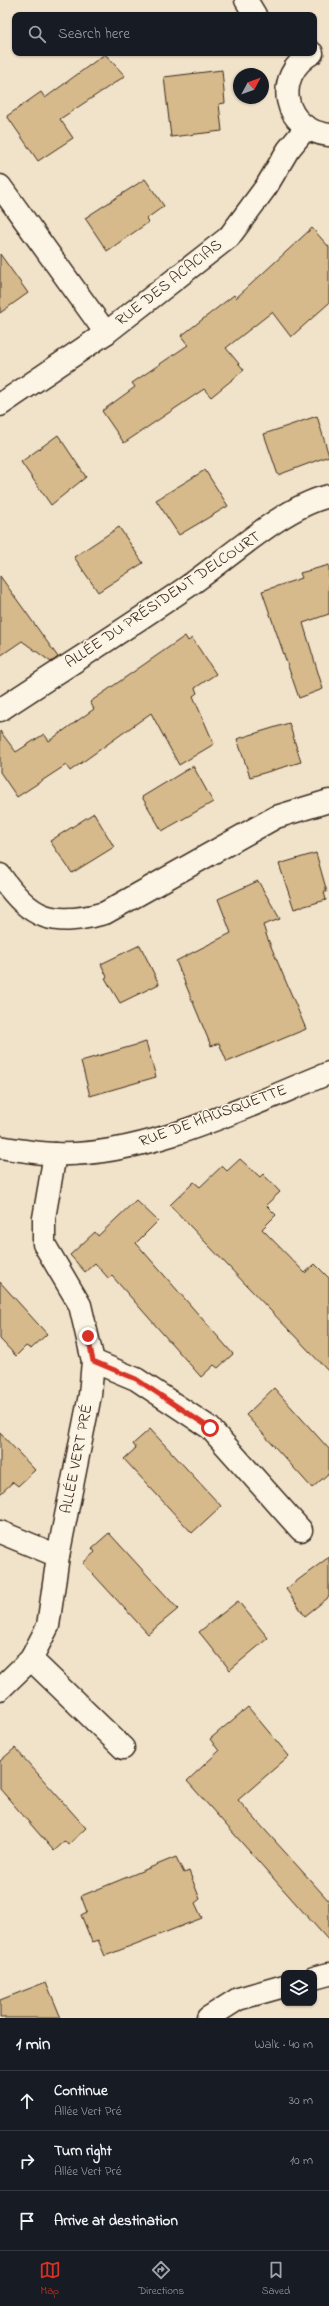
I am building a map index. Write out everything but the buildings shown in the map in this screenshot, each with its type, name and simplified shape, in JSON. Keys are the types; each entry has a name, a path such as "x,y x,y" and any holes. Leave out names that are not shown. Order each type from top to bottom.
{"street":[{"path":"246,0 253,12"},
{"path":"317,52 329,49"},
{"path":"304,56 291,75 287,94 293,113 306,128 319,134 329,135"},
{"name":"RUE DES ACACIAS","path":"0,405 106,332 229,237 266,187 288,150 306,128"},
{"path":"0,186 106,332"},
{"name":"ALLÉE DU PRÉSIDENT DELCOURT","path":"0,710 188,587 279,520 314,500 329,496"},
{"path":"0,875 24,906 43,916 67,920 82,919 105,913 276,817 329,801"},
{"name":"RUE DE HAUSQUETTE","path":"0,1148 55,1154 96,1152 149,1143 329,1073"},
{"name":"ALLÉE VERT PRÉ","path":"0,1689 31,1658 48,1626 58,1556 90,1395 93,1361 80,1305 44,1244 44,1218 55,1154"},
{"path":"93,1361 136,1379 210,1428 301,1530"},
{"path":"0,1532 58,1556"},
{"path":"31,1658 123,1748"},
{"path":"317,1977 329,1974"},
{"path":"208,2018 238,1999 281,1987"}],"route":[{"path":"88,1336 93,1361 136,1379 210,1428"}]}
